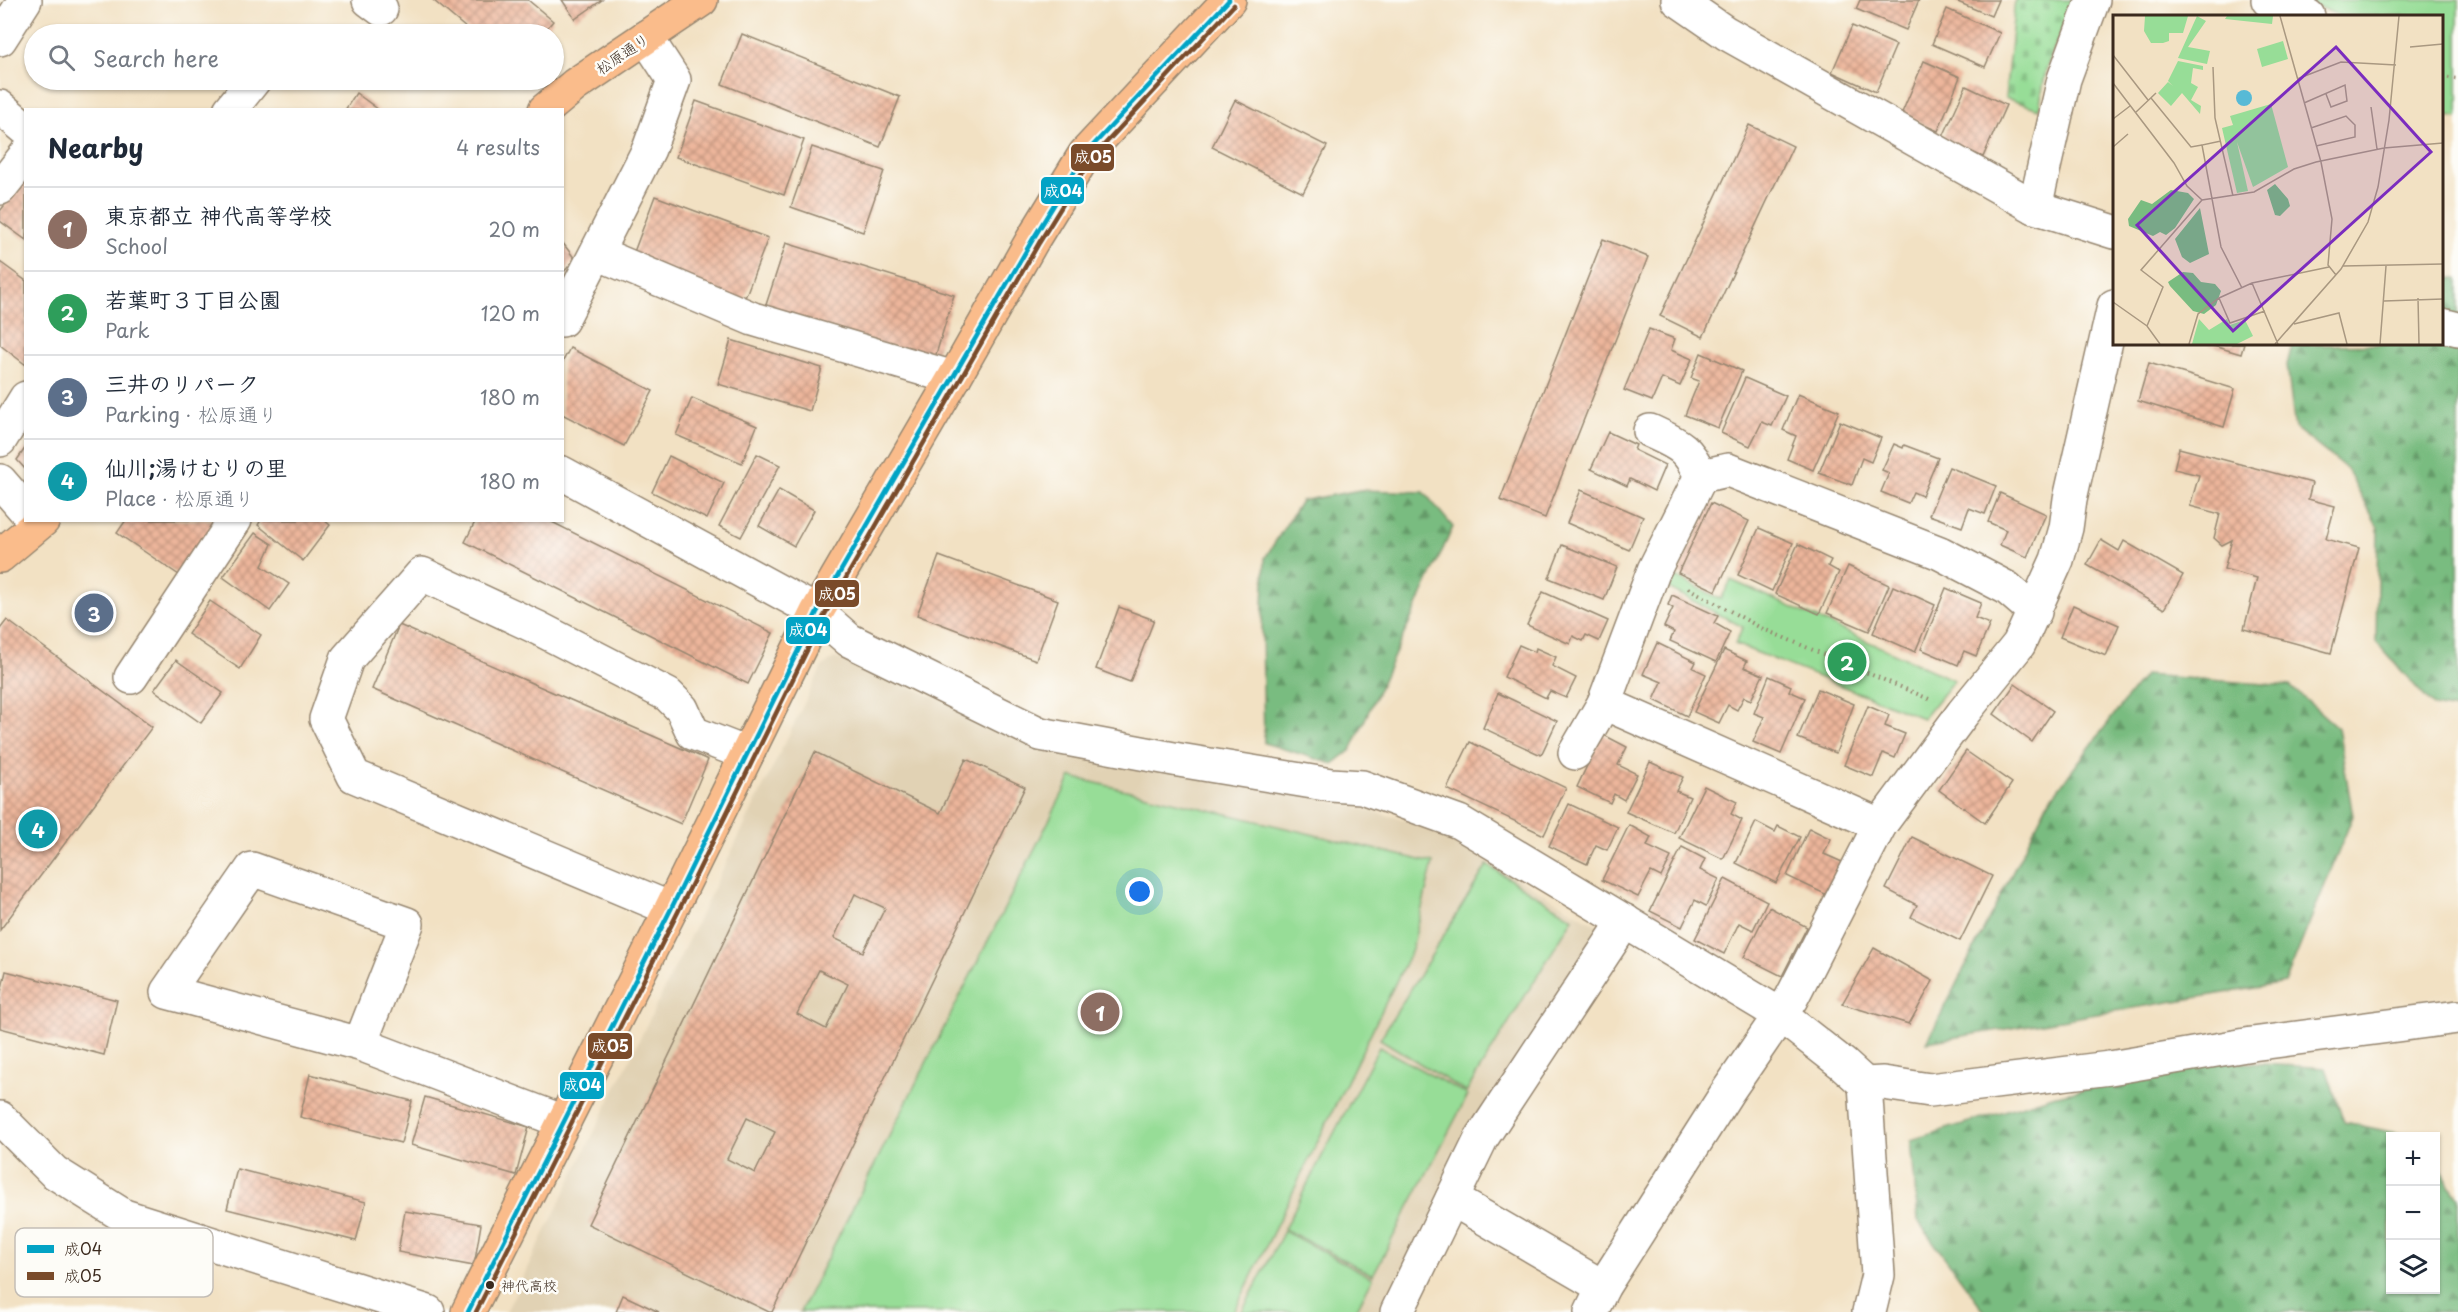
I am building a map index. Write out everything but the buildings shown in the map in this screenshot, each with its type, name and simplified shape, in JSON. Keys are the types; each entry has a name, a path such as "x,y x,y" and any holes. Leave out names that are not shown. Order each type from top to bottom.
{"main road":[{"name":"松原通り","path":"547,108 575,85 701,0"},
{"path":"468,1312 671,909 817,612 1085,154 1229,0"},
{"path":"0,556 32,522"}],"street":[{"path":"0,39 25,0"},
{"path":"1678,0 1726,33 2035,207 2113,231"},
{"path":"2035,207 2064,78 2093,0"},
{"path":"2268,0 2306,15"},
{"path":"564,316 649,149 674,80 646,38"},
{"path":"232,108 246,90"},
{"path":"0,107 24,127"},
{"path":"0,188 24,157"},
{"path":"597,253 753,319 954,378"},
{"path":"1452,1199 1597,1299 1779,1014 1791,999 1880,825 1962,713 2019,644 2057,561 2113,315"},
{"path":"2443,325 2458,328"},
{"path":"0,440 24,401"},
{"path":"1650,431 1677,444 1692,456 1701,476"},
{"path":"1701,476 1728,470 1940,553 2007,588 2035,612"},
{"path":"564,474 817,612 849,640 1040,734 1214,766 1362,788 1459,822 1779,1014 1843,1064 1864,1084 1878,1275 1869,1312"},
{"path":"1575,753 1604,704 1654,570 1701,476"},
{"path":"0,481 24,507"},
{"path":"131,676 233,522"},
{"path":"671,909 354,776 326,718 347,659 422,574 536,627 668,695 682,709 693,733 747,754"},
{"path":"1604,704 1880,825"},
{"path":"360,1044 407,924 252,869 167,992 360,1044 564,1122"},
{"path":"1397,1312 1480,1139 1625,921"},
{"path":"1864,1084 1882,1083 1930,1090 2110,1068 2252,1044 2458,1017"},
{"path":"0,1118 54,1172 124,1216 162,1228"},
{"path":"213,1244 428,1312"}],"path":[{"path":"2443,77 2458,79"},
{"path":"1654,570 1761,628 1962,713"}],"shaded area":[{"path":"834,658 856,663 1041,744 1290,791 1407,820 1457,843 1602,928 1383,1312 506,1312 822,667"}],"green space":[{"path":"2015,0 2073,0 2046,70 2039,109 2005,98"},
{"path":"2308,0 2458,0 2458,118 2443,115 2443,15 2338,15 2307,2"},
{"path":"2443,278 2458,278 2458,710 2433,706 2376,642 2378,527 2347,469 2295,428 2287,365 2292,345 2443,345"},
{"path":"1360,490 1424,492 1453,527 1351,750 1333,764 1264,743 1262,629 1265,558 1301,501"},
{"path":"1672,575 1721,599 1731,580 1954,680 1923,718 1735,644 1743,627 1666,587"},
{"path":"2144,675 2290,686 2338,728 2353,816 2285,983 1927,1042 2047,804"},
{"path":"1071,777 1433,863 1412,949 1234,1312 800,1312"},
{"path":"1487,865 1573,918 1466,1092 1380,1039"},
{"path":"1379,1047 1468,1095 1373,1275 1284,1229"},
{"path":"2218,1061 2326,1068 2344,1122 2391,1132 2386,1132 2386,1294 2440,1294 2440,1168 2458,1198 2458,1312 1985,1312 1918,1221 1911,1140 2056,1095"},
{"path":"1284,1231 1373,1278 1355,1312 1242,1312"}],"transit line":[{"name":"成04","path":"468,1312 671,909 817,612 1033,239 1085,154 1229,0"},
{"name":"成05","path":"476,1312 824,616 1039,243 1091,159 1234,5"}],"place":[{"name":"三井のリパーク","path":"94,613"},
{"name":"若葉町３丁目公園","path":"1847,662"},
{"name":"仙川;湯けむりの里","path":"38,829"},
{"name":"東京都立 神代高等学校","path":"1100,1012"},
{"name":"神代高校","path":"490,1285"}]}
